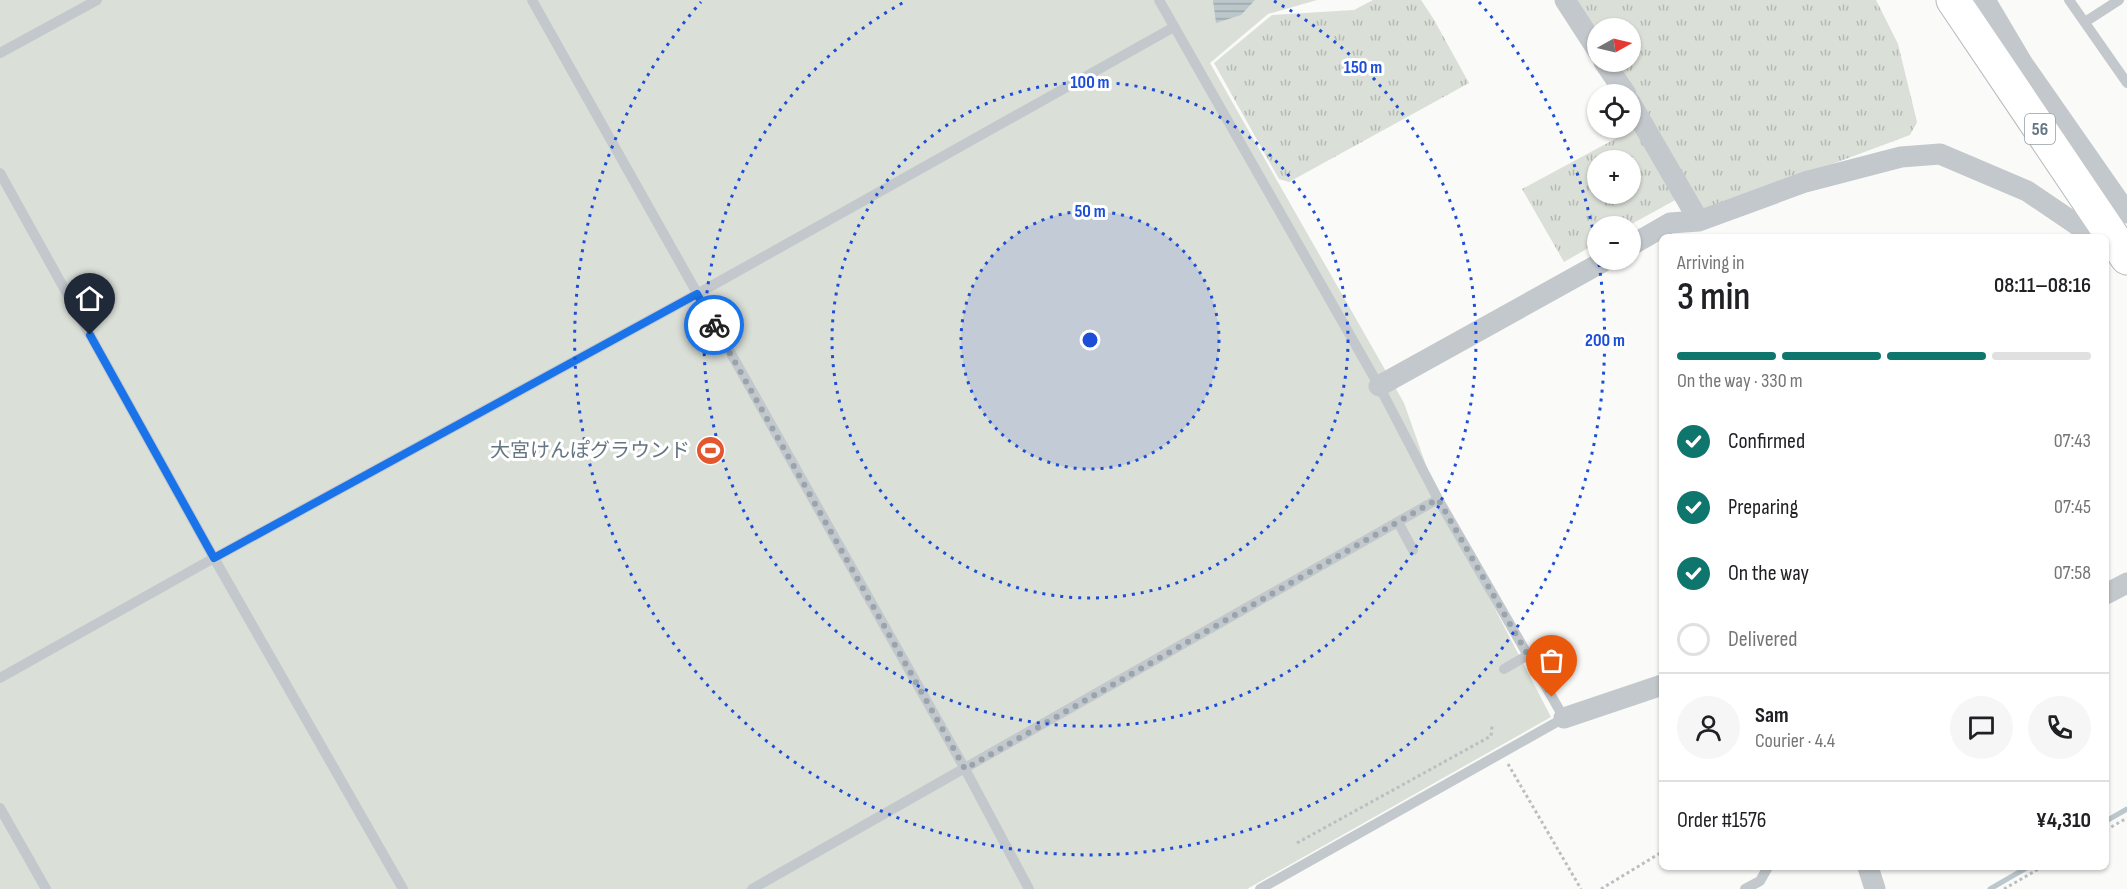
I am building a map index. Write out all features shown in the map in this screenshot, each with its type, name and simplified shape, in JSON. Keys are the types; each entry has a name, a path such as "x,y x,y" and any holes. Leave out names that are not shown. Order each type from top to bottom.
{"main road":[{"name":"56","path":"1953,0 2127,258"}],"street":[{"path":"1565,0 1587,34"},
{"path":"1985,0 2023,63 2127,213"},
{"path":"1641,121 1699,221"},
{"path":"1641,240 1670,224 1699,221 1805,182 1901,157 1940,154 2027,191 2091,234"},
{"path":"2109,247 2127,258"},
{"path":"1379,386 1588,270"},
{"path":"2109,592 2127,583"},
{"path":"1564,718 1659,686"},
{"path":"1869,870 1875,889"}],"lane":[{"path":"0,53 96,0"},
{"path":"531,0 965,769 1029,889"},
{"path":"1159,0 1379,386 1438,499 1564,718 1260,889"},
{"path":"2069,0 2127,83"},
{"path":"2085,22 2119,0"},
{"path":"0,678 214,558 697,294 1174,27"},
{"path":"0,173 214,558 403,889"},
{"path":"752,889 1438,499"},
{"path":"1398,522 1413,550"},
{"path":"1504,669 1528,655"},
{"path":"0,808 46,889"},
{"path":"1745,889 1760,881 1766,870"}],"path":[{"path":"1297,843 1491,735 1492,726"},
{"path":"1501,753 1581,889"},
{"path":"2109,828 2127,818"},
{"path":"1601,889 1659,854"},
{"path":"2004,889 2037,870"}],"green space":[{"name":"大宮けんぽグラウンド","path":"0,0 1317,0 1268,14 1210,63 1404,403 1438,499 1551,717 1247,889 0,889"},
{"path":"1373,0 1421,0 1469,83 1289,182 1279,179 1214,63 1272,15 1354,10"},
{"path":"1571,0 1876,0 1898,44 1917,122 1910,135 1704,212 1641,111 1641,84 1624,84 1616,72 1641,72 1641,18 1587,18 1587,26"},
{"path":"1641,130 1679,198 1641,219 1641,216 1587,216 1587,249 1564,262 1522,189 1587,154 1587,204 1641,204 1641,150 1594,150 1617,138 1641,138"}],"shaded area":[{"path":"1213,0 1255,0 1241,15 1216,23"}],"waterway":[{"path":"2109,819 2127,809"},
{"path":"1990,889 2023,870"}],"way so far":[{"path":"714,325 965,769 1438,499 1552,697"}],"place":[{"name":"大宮けんぽグラウンド","path":"711,451"}],"route":[{"path":"90,335 214,558 697,294 714,325"}]}
